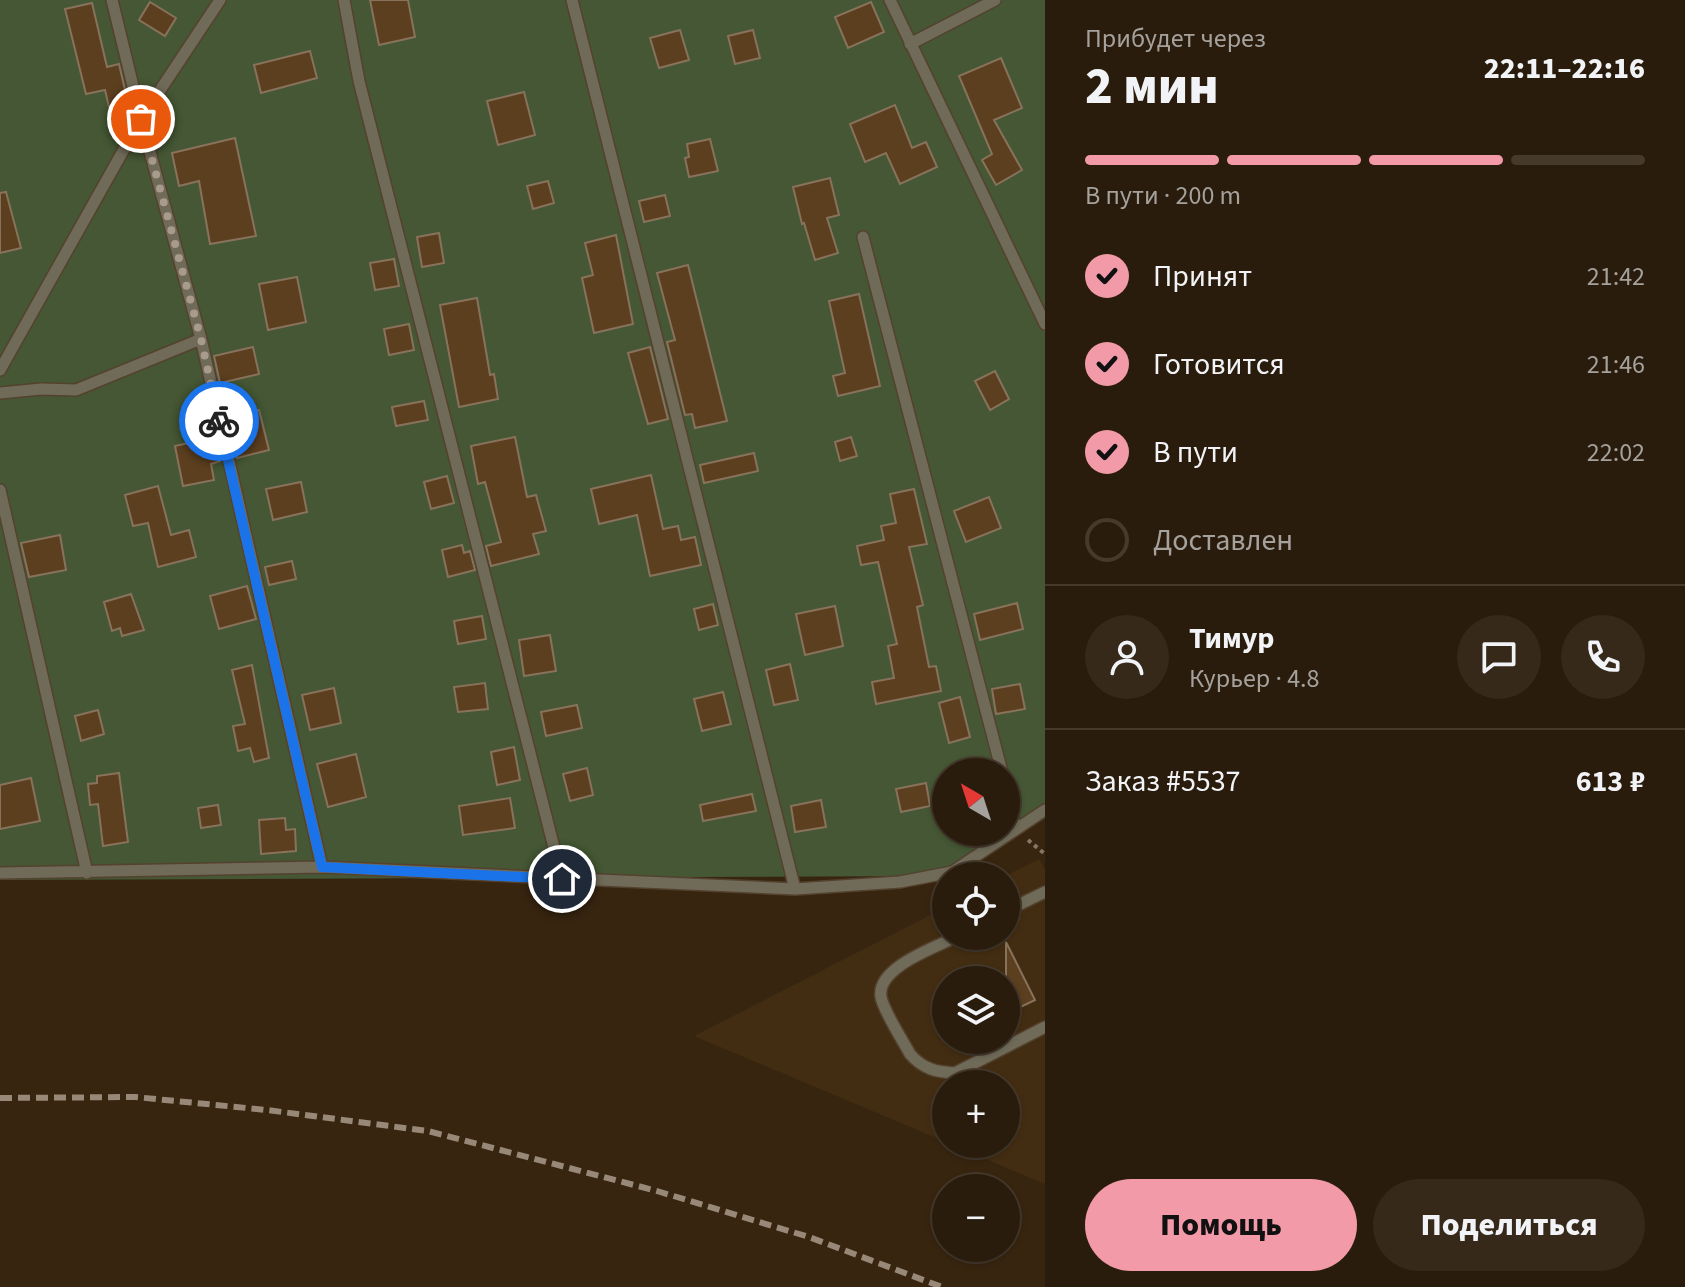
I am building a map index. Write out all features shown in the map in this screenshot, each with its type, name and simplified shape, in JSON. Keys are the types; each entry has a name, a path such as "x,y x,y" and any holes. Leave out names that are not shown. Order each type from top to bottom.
{"lane":[{"path":"112,0 201,339 322,867"},
{"path":"0,370 141,119 220,0"},
{"path":"344,0 359,81 562,879"},
{"path":"572,0 795,889"},
{"path":"890,0 1045,324"},
{"path":"910,44 995,0"},
{"path":"863,237 998,758"},
{"path":"0,393 76,390 201,339"},
{"path":"0,490 87,873"},
{"path":"1020,826 1045,810"},
{"path":"0,873 322,867 795,889 900,882 952,872 991,846"},
{"path":"1020,904 1045,892"},
{"path":"932,949 899,966 884,981 881,997 916,1062 938,1072 955,1073 1045,1027"}],"shaded area":[{"path":"1039,859 1045,870 1045,1184 983,1158 1020,1158 1020,1070 932,1070 932,1136 694,1036 932,914 932,950 1020,950 1020,869"}],"green space":[{"path":"0,0 1045,0 1045,812 1020,827 1020,758 932,758 932,846 988,846 961,862 932,862 932,876 0,880"}],"building":[{"path":"370,0 408,0 415,37 379,45"},
{"path":"150,2 176,18 165,36 139,20"},
{"path":"871,2 884,32 848,48 835,17"},
{"path":"92,3 107,67 119,64 129,107 110,111 105,90 86,94 65,9"},
{"path":"680,30 689,60 659,68 650,38"},
{"path":"753,30 760,58 735,64 728,36"},
{"path":"310,51 317,78 261,93 254,65"},
{"path":"1001,58 1022,108 994,120 1022,170 996,185 982,160 992,154 959,76"},
{"path":"524,92 535,135 498,145 487,101"},
{"path":"895,105 912,148 926,142 937,167 900,184 886,153 865,162 850,124"},
{"path":"235,138 256,236 210,244 199,181 179,186 172,153"},
{"path":"710,139 718,171 689,177 685,158 689,157 687,144"},
{"path":"830,178 839,215 827,218 838,253 815,260 793,187"},
{"path":"548,181 554,203 533,209 527,186"},
{"path":"6,192 21,248 0,253 0,193"},
{"path":"665,195 670,216 644,222 639,201"},
{"path":"439,233 444,263 422,267 417,237"},
{"path":"616,235 633,324 594,333 582,278 593,275 585,243"},
{"path":"394,259 399,286 375,290 370,263"},
{"path":"688,265 727,421 695,428 692,414 685,415 667,342 675,340 657,273"},
{"path":"297,277 306,322 268,330 259,284"},
{"path":"859,294 880,386 838,396 833,376 845,373 829,301"},
{"path":"477,298 490,375 494,374 498,399 459,407 440,305"},
{"path":"409,324 414,350 389,355 384,329"},
{"path":"253,347 259,374 220,383 214,356"},
{"path":"650,347 668,419 648,424 628,353"},
{"path":"995,371 1009,399 990,410 975,381"},
{"path":"424,401 428,420 396,426 392,407"},
{"path":"259,410 269,450 237,458 229,417"},
{"path":"214,432 220,461 211,464 214,480 183,486 175,446 189,443 188,437"},
{"path":"515,437 527,497 536,495 546,531 533,534 539,554 491,566 486,546 501,542 485,482 478,484 471,446"},
{"path":"851,437 857,456 840,461 835,442"},
{"path":"754,453 758,471 704,483 700,465"},
{"path":"651,475 663,529 678,526 681,540 695,537 701,565 650,576 637,515 599,524 591,489"},
{"path":"447,476 454,503 431,509 424,482"},
{"path":"301,482 307,512 273,520 266,489"},
{"path":"158,486 171,535 189,530 196,557 158,567 148,523 133,526 125,495"},
{"path":"914,489 927,544 909,547 923,605 917,607 929,667 936,666 941,691 876,704 872,682 894,678 888,646 897,644 878,562 861,565 857,546 884,540 881,526 896,523 890,494"},
{"path":"989,497 1001,528 966,542 954,511"},
{"path":"60,535 66,570 29,577 21,543"},
{"path":"462,545 464,553 470,551 475,570 448,577 442,550"},
{"path":"292,561 296,579 269,585 265,567"},
{"path":"247,586 256,619 219,629 210,596"},
{"path":"131,594 144,630 122,636 120,628 112,631 104,602"},
{"path":"1017,603 1023,629 980,640 974,614"},
{"path":"713,604 718,625 699,630 694,609"},
{"path":"835,606 843,646 805,655 796,614"},
{"path":"482,616 486,639 458,644 454,621"},
{"path":"550,635 556,671 524,676 519,640"},
{"path":"790,664 798,700 774,705 766,670"},
{"path":"252,665 269,758 254,762 250,748 238,751 233,726 245,724 232,670"},
{"path":"485,683 488,709 458,712 454,687"},
{"path":"1020,684 1025,709 996,714 992,689"},
{"path":"334,688 341,723 310,730 302,695"},
{"path":"723,692 731,724 702,731 694,699"},
{"path":"960,697 970,737 949,743 939,703"},
{"path":"577,705 582,728 546,736 541,712"},
{"path":"98,710 104,734 81,741 75,716"},
{"path":"514,747 520,780 497,785 491,752"},
{"path":"356,754 366,797 328,807 317,764"},
{"path":"587,768 593,795 570,801 563,774"},
{"path":"119,773 128,842 103,846 98,804 90,805 88,784 97,783 97,776"},
{"path":"31,778 40,821 0,829 0,785"},
{"path":"926,783 930,806 901,812 896,789"},
{"path":"752,794 756,811 703,821 700,805"},
{"path":"510,798 515,828 463,835 459,806"},
{"path":"821,800 826,827 795,832 791,806"},
{"path":"218,805 221,825 201,828 198,808"},
{"path":"285,818 286,830 295,829 296,851 261,854 259,820"},
{"path":"1006,950 1010,950 1018,966 1006,966"},
{"path":"1020,970 1035,1000 1020,1007"}],"railway":[{"path":"0,1098 135,1097 428,1131 657,1191 809,1237 942,1287"}],"way so far":[{"path":"141,119 201,339 219,421"}],"route":[{"path":"219,421 322,867 562,879"}]}
